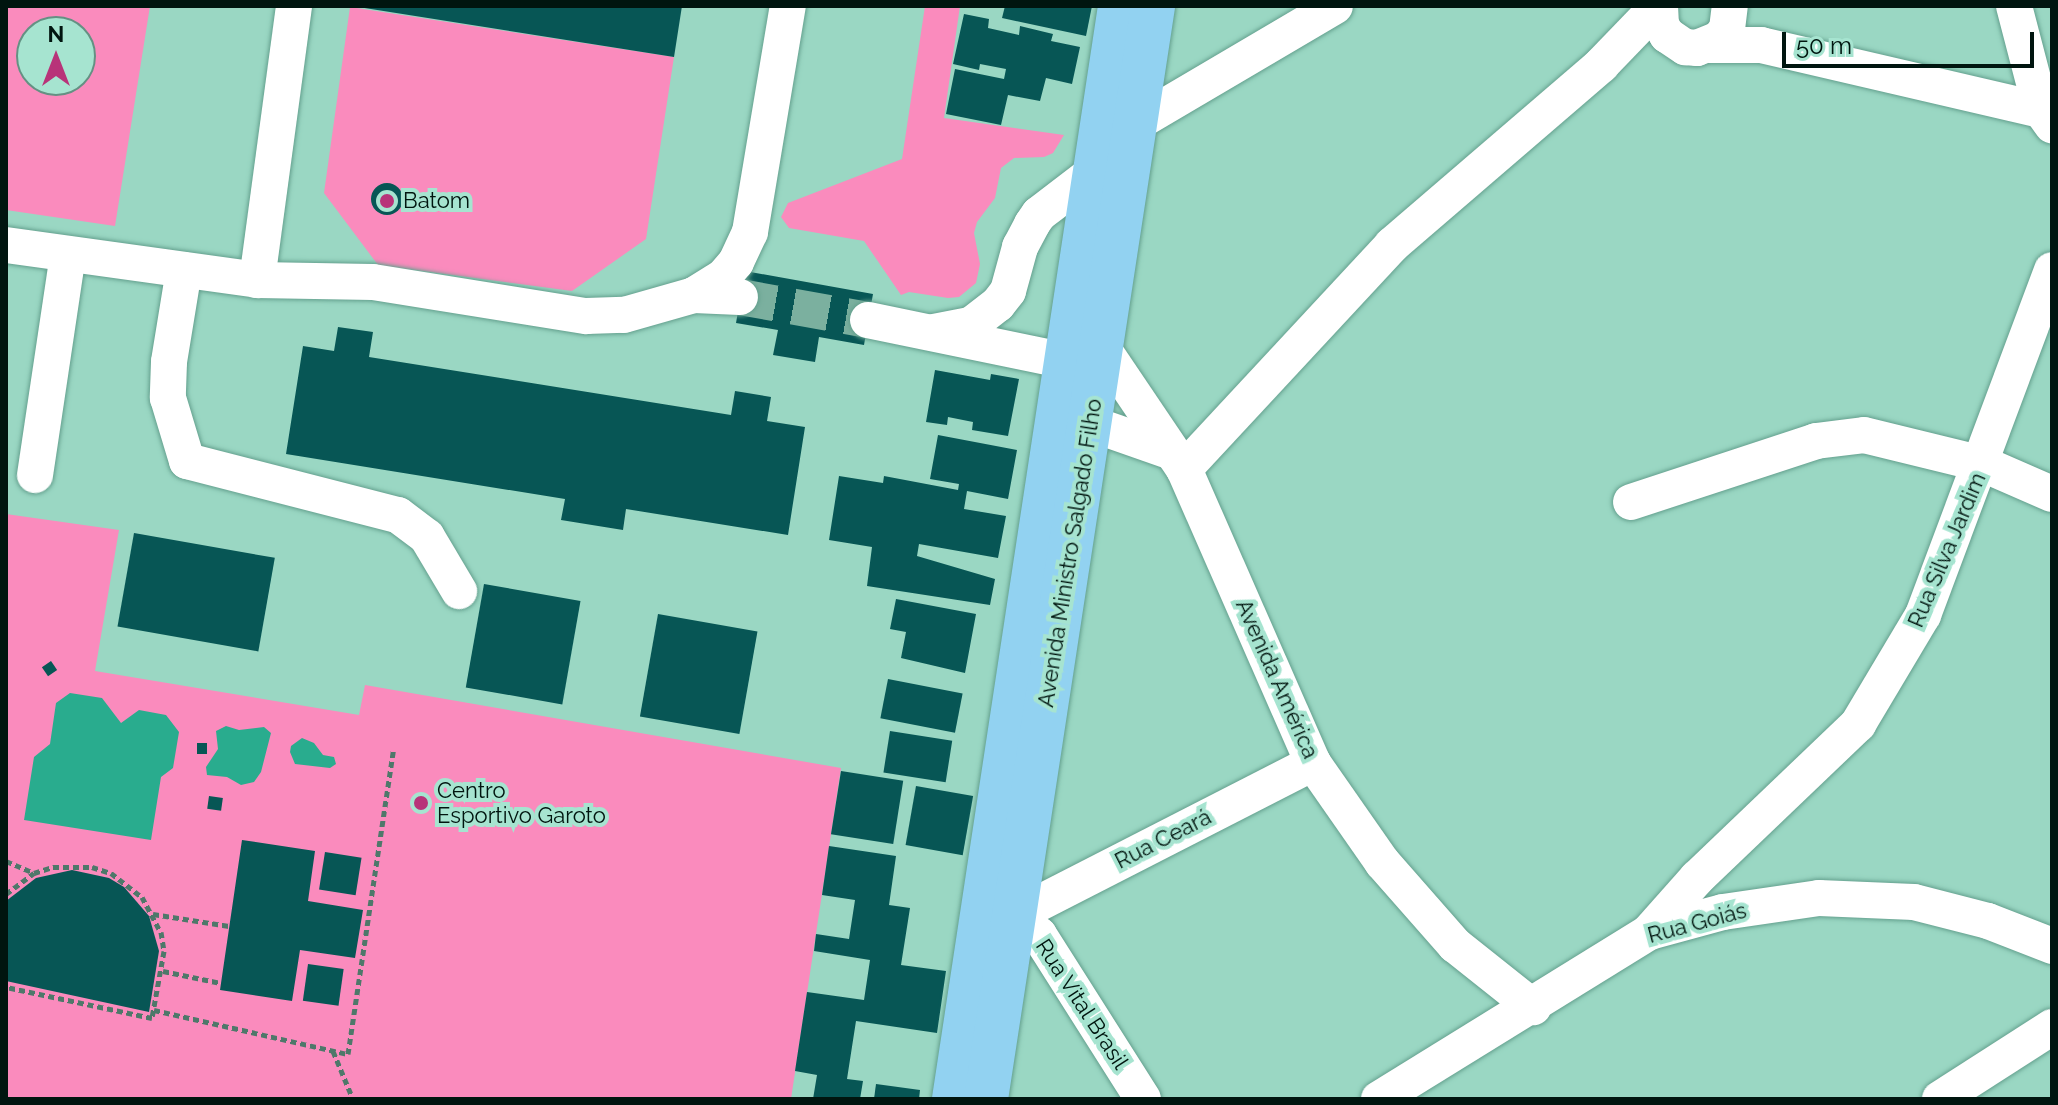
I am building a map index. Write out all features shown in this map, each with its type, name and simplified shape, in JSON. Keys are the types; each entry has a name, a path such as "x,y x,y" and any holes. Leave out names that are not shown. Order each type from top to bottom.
{"main road":[{"name":"Avenida Ministro Salgado Filho","path":"954,1099 998,912 1073,421 1094,172 1118,122 1120,6"},
{"name":"Avenida Ministro Salgado Filho","path":"1079,349 1118,122 1153,6"},
{"name":"Avenida Ministro Salgado Filho","path":"986,1099 998,912"}],"street":[{"path":"257,280 294,6"},
{"path":"694,295 724,276 736,262 750,232 788,6"},
{"path":"1118,122 1335,6"},
{"path":"1659,6 1661,25 1667,35 1697,46 1727,29 1730,6"},
{"path":"1073,421 1176,460 1392,245 1601,65 1659,6"},
{"path":"1730,6 1738,23 1761,45"},
{"path":"2014,6 2047,118"},
{"path":"1601,65 1697,46 1761,45 2047,118"},
{"path":"934,332 971,325 992,311 1008,291 1020,247 1039,214 1094,172"},
{"path":"6,245 257,280 373,282 605,317 694,295 740,297"},
{"path":"35,475 68,254"},
{"path":"184,270 169,362 168,398 187,461 398,515 427,537 459,591"},
{"name":"Rua Silva Jardim","path":"1649,932 1697,878 1858,724 1923,615 1983,464 2052,270"},
{"path":"868,320 934,332 1079,349"},
{"name":"Avenida América","path":"1079,349 1176,460 1313,763 1382,862 1455,945 1533,1007"},
{"path":"1631,502 1816,441 1864,435 1983,464 2052,494"},
{"name":"Rua Ceará","path":"998,912 1313,763"},
{"name":"Rua Goiás","path":"1379,1099 1533,1007 1649,932 1723,912 1819,898 1914,902 1988,921 2052,946"},
{"name":"Rua Vital Brasil","path":"998,912 1039,935 1143,1099"},
{"path":"1940,1099 2052,1027"}],"path":[{"path":"154,1010 348,1054 394,748"},
{"path":"6,861 34,873"},
{"path":"6,894 34,873 62,866 92,867 128,883 153,914 161,932 163,971 152,1018 6,987"},
{"path":"153,914 229,926"},
{"path":"163,971 221,983"},
{"path":"332,1050 353,1099"}],"shaded area":[{"path":"6,6 150,6 115,226 6,210"},
{"path":"925,6 960,6 944,118 1064,135 1053,153 1044,157 1014,158 1001,168 995,198 977,222 974,233 980,264 976,283 959,297 909,292 901,295 864,241 789,228 781,217 788,203 902,159"},
{"path":"350,7 674,57 646,239 572,291 378,265 324,193","holes":["384,183 397,187 403,198 398,210 386,215 374,209 371,197"]},
{"name":"Centro Esportivo Garoto","path":"6,514 119,530 95,671 359,715 365,685 841,768 791,1099 6,1099"},
{"path":"70,693 102,698 121,723 139,710 166,715 179,732 173,768 161,777 151,840 24,820 34,757 50,744 56,703"},
{"path":"226,726 239,730 264,727 271,733 261,772 254,782 241,785 227,777 207,775 206,767 218,749 216,731"},
{"path":"302,738 314,743 323,755 334,757 336,764 330,768 295,764 291,746"}],"building":[{"path":"352,6 682,6 674,57"},
{"path":"1005,6 1092,6 1086,36 1002,18"},
{"path":"964,14 989,19 988,28 1019,35 1020,26 1053,34 1051,41 1080,47 1072,84 1046,78 1040,101 1008,95 1001,125 946,114 955,69 1004,79 1006,69 980,64 979,70 953,64"},
{"name":"Batom","path":"387,183 398,188 403,199 398,210 387,215 376,210 371,199 376,188"},
{"path":"745,271 873,294 864,345 819,337 815,362 773,355 778,330 736,323"},
{"path":"338,327 373,332 369,357 731,415 735,391 771,397 767,421 805,427 788,535 626,509 623,530 561,520 565,499 286,454 303,346 334,351"},
{"path":"935,370 990,380 991,374 1019,379 1008,436 972,430 973,422 948,417 947,425 926,422"},
{"path":"938,435 1017,450 1008,499 967,491 964,509 1006,516 998,558 919,544 917,556 995,579 990,605 867,586 872,547 829,540 839,476 883,483 884,476 958,490 959,484 930,479"},
{"path":"134,533 275,558 258,651 118,627"},
{"path":"484,584 581,601 562,704 466,687"},
{"path":"896,599 976,614 965,673 901,658 906,632 890,629"},
{"path":"658,614 757,632 739,734 640,716"},
{"path":"51,661 57,670 48,676 42,667"},
{"path":"888,679 963,694 955,733 880,718"},
{"path":"890,731 952,741 946,782 883,772"},
{"path":"197,743 207,743 207,754 197,754"},
{"path":"841,771 903,781 893,844 831,834"},
{"path":"916,786 973,796 963,855 906,845"},
{"path":"209,796 223,798 221,811 207,809"},
{"path":"242,840 315,851 308,901 363,910 355,958 300,950 292,1001 220,990"},
{"path":"829,846 896,856 889,905 910,908 901,965 946,971 937,1033 856,1021 847,1079 863,1081 860,1099 813,1099 817,1075 795,1071 807,992 864,1000 870,960 814,951 816,934 849,939 855,900 822,895"},
{"path":"325,852 362,858 356,895 319,890"},
{"path":"72,870 109,878 124,887 149,916 159,951 149,1012 6,981 6,901 36,878"},
{"path":"308,964 344,969 339,1006 303,1001"},
{"path":"876,1084 920,1090 919,1099 874,1099"}],"tunnel":[{"path":"740,297 868,320"}],"place":[{"name":"Batom","path":"387,201"},
{"name":"Centro Esportivo Garoto","path":"421,803"}]}
